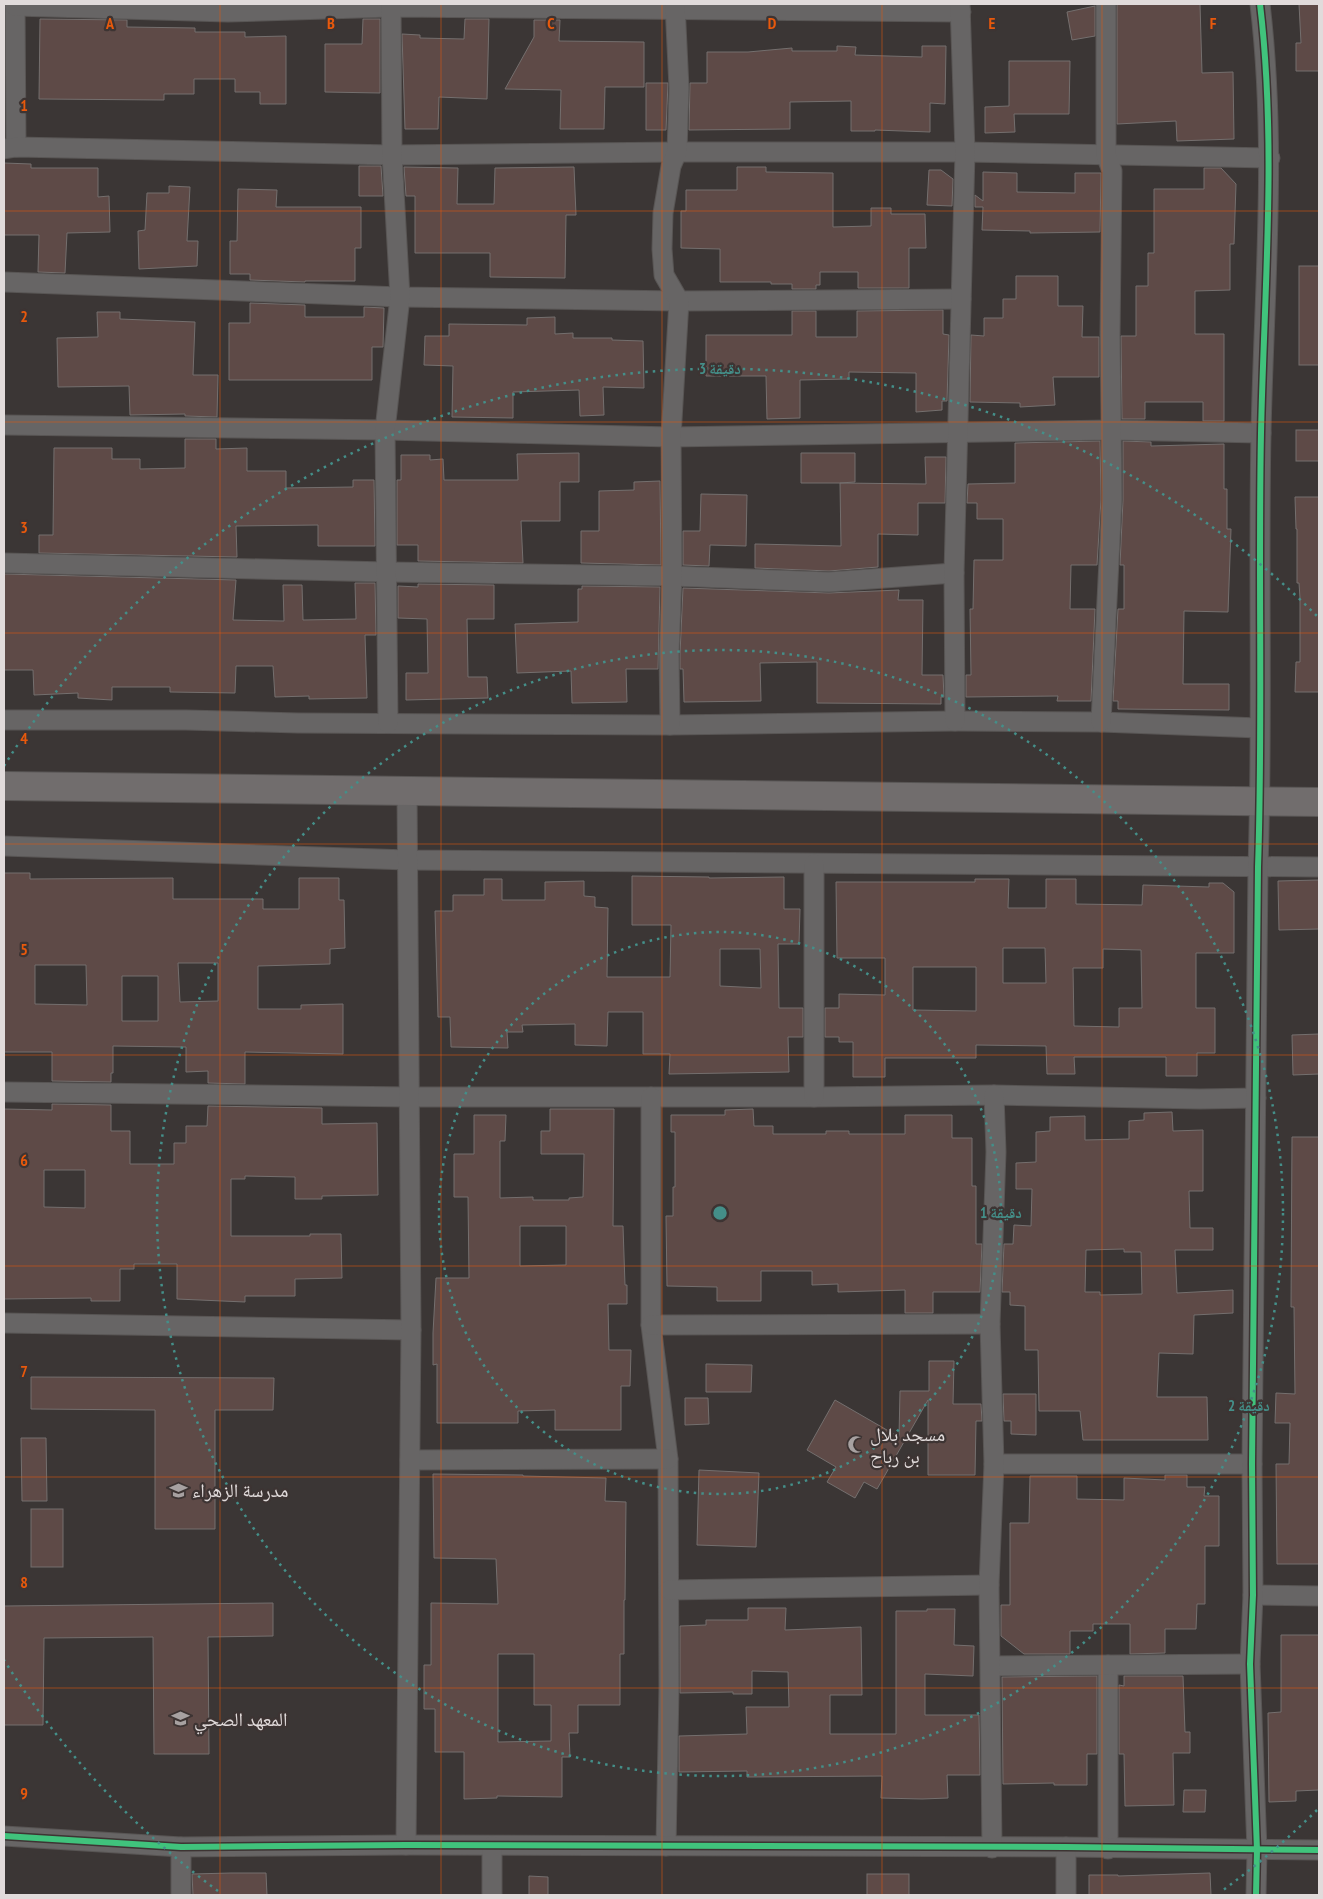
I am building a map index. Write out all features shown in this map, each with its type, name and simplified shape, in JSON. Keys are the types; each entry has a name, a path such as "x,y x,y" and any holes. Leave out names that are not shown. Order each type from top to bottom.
{"main road":[{"path":"4,786 1319,802"}],"street":[{"path":"1101,722 1112,500 1110,335 1112,171 1106,155 1106,4"},
{"path":"1256,1895 1257,1850 1250,1664 1260,802 1261,433 1270,158 1264,33 1260,4"},
{"path":"955,721 954,573 965,152 960,8 391,5 228,12 15,5 10,148 392,156 677,152 965,152 1270,158"},
{"path":"388,722 385,430 400,297 392,156 391,5"},
{"path":"670,725 671,437 679,301 664,275 662,249 663,213 671,166 677,152 679,88 676,7"},
{"path":"4,282 400,297 679,301 961,299"},
{"path":"4,425 385,430 671,437 1111,430 1261,433"},
{"path":"4,563 387,572 672,576 829,582 954,573"},
{"path":"4,720 670,725 955,721 1101,722 1260,728"},
{"path":"406,1845 411,1330 407,791"},
{"path":"4,846 407,860 1319,867"},
{"path":"814,864 814,1097"},
{"path":"4,1092 410,1097 994,1095 1200,1099 1256,1098"},
{"path":"992,1848 989,1585 994,1464 990,1324 996,1152 994,1095"},
{"path":"651,1097 651,1325 668,1459 669,1590 666,1846"},
{"path":"4,1323 411,1330"},
{"path":"651,1325 990,1324"},
{"path":"410,1460 668,1459"},
{"path":"994,1464 1252,1464"},
{"path":"669,1590 989,1585"},
{"path":"1252,1596 1319,1596"},
{"path":"991,1666 1250,1664"},
{"path":"1108,1665 1108,1849"},
{"path":"4,1836 181,1847 406,1845 1066,1847 1108,1849 1319,1850"},
{"path":"492,1846 492,1895"},
{"path":"181,1847 181,1895"},
{"path":"1066,1847 1066,1895"}],"building":[{"path":"1117,4 1200,4 1202,73 1233,72 1234,139 1177,141 1176,121 1117,124"},
{"path":"1299,4 1319,4 1319,71 1296,71 1296,43 1301,43"},
{"path":"1095,6 1095,36 1072,40 1067,12"},
{"path":"40,19 127,20 127,27 195,28 195,32 245,32 245,37 286,36 286,104 260,104 260,92 235,92 235,79 194,79 194,94 164,94 164,100 39,99"},
{"path":"363,19 380,19 380,93 325,92 325,44 362,44"},
{"path":"465,19 489,19 487,99 439,97 438,129 405,129 402,34 420,35 420,38 464,39"},
{"path":"534,20 560,20 559,41 644,42 644,87 605,87 604,129 560,129 561,90 505,89 534,37"},
{"path":"837,46 856,47 855,55 922,57 922,46 946,46 945,104 930,103 930,132 851,131 851,101 790,102 790,129 689,130 690,83 707,83 707,52 748,52 792,48 792,51 837,51"},
{"path":"1009,61 1070,61 1069,114 1014,114 1015,132 985,133 985,107 1009,106"},
{"path":"646,83 668,83 666,130 646,130"},
{"path":"4,163 31,164 31,168 98,168 98,197 109,196 110,232 67,233 65,273 38,272 39,235 4,235"},
{"path":"359,166 381,166 383,196 359,196"},
{"path":"404,167 458,168 457,204 494,204 495,168 574,167 576,215 566,215 565,278 490,277 490,253 415,253 415,196 406,196"},
{"path":"737,167 766,167 766,172 833,173 833,227 871,226 871,208 891,208 891,214 925,214 926,248 909,248 909,288 858,288 858,272 820,272 820,285 816,285 816,289 792,289 792,284 771,284 771,282 720,282 720,249 681,248 681,211 686,211 686,190 737,190"},
{"path":"1204,168 1221,168 1236,184 1234,244 1230,244 1230,290 1195,291 1195,334 1224,334 1224,421 1203,421 1203,402 1145,402 1145,419 1122,419 1121,336 1136,336 1136,286 1148,286 1148,253 1154,253 1154,189 1204,189"},
{"path":"929,170 941,170 953,179 952,206 927,205"},
{"path":"983,172 1017,173 1017,192 1075,193 1075,173 1101,173 1100,232 1030,233 1030,231 982,230 983,207 975,207 975,195 983,201"},
{"path":"169,186 190,187 187,241 198,241 197,266 139,269 138,231 145,230 147,193 169,193"},
{"path":"238,189 277,190 276,207 361,207 361,248 355,248 355,281 250,280 250,274 230,274 230,241 237,241"},
{"path":"1299,266 1319,266 1319,365 1299,365"},
{"path":"1016,276 1058,276 1058,306 1083,306 1082,337 1099,337 1099,377 1053,377 1055,405 1020,407 1020,403 970,402 971,335 984,336 984,318 1003,318 1003,299 1016,299"},
{"path":"250,303 305,305 305,317 364,317 364,307 384,308 383,347 372,347 372,380 229,380 229,323 250,323"},
{"path":"943,310 943,334 949,335 947,401 942,401 942,410 916,412 916,373 849,372 849,379 800,380 800,418 767,419 766,376 706,376 706,335 792,335 792,311 816,311 816,337 857,337 857,311"},
{"path":"97,312 120,312 120,319 195,322 193,375 218,375 217,417 185,416 185,414 130,415 129,386 58,387 57,338 98,337"},
{"path":"555,317 555,334 573,333 573,338 612,338 612,340 643,341 644,388 603,387 604,415 580,416 579,390 513,392 513,418 452,417 453,366 424,365 425,336 449,336 449,324 527,325 527,318"},
{"path":"1296,430 1319,430 1319,461 1296,461"},
{"path":"185,439 216,439 216,449 247,448 247,471 286,471 286,488 353,487 353,480 374,480 375,546 318,546 318,525 236,526 237,557 39,553 39,535 53,535 54,448 112,448 112,459 140,459 140,469 185,468"},
{"path":"1100,441 1101,499 1097,565 1071,565 1070,609 1095,609 1091,701 1057,701 1058,696 966,697 966,675 971,675 970,609 973,609 974,560 1003,560 1003,519 977,519 977,503 967,503 968,484 1015,483 1015,443"},
{"path":"1123,441 1151,442 1151,446 1224,444 1224,489 1227,489 1227,529 1231,529 1228,612 1184,611 1183,684 1229,684 1229,710 1118,709 1118,701 1113,701 1118,609 1124,609 1124,565 1120,565"},
{"path":"579,453 579,482 560,482 560,521 521,521 523,563 418,561 418,545 397,545 397,480 401,480 401,455 430,455 430,460 443,459 444,480 518,480 517,454"},
{"path":"801,453 855,453 855,482 801,483"},
{"path":"925,457 946,457 945,503 918,503 918,535 878,534 878,567 829,571 755,568 755,544 841,546 840,483 926,484"},
{"path":"660,481 661,565 581,563 581,531 599,531 599,491 634,490 634,482"},
{"path":"701,494 747,495 746,546 710,545 709,566 683,565 683,531 700,531"},
{"path":"1295,497 1319,497 1319,692 1295,692 1296,662 1300,662 1300,598 1299,583 1297,583"},
{"path":"4,574 236,580 233,620 284,621 283,585 302,585 303,620 356,619 355,583 375,583 376,635 365,635 367,698 309,699 309,696 275,697 273,666 236,666 235,693 170,692 170,687 112,687 112,700 78,698 78,693 34,695 33,670 4,670"},
{"path":"418,584 494,585 494,619 467,619 468,677 487,677 488,698 406,700 406,673 428,673 427,619 398,618 398,586 418,587"},
{"path":"582,586 660,587 658,669 626,669 627,702 572,703 571,671 517,673 515,624 578,622 578,589 582,589"},
{"path":"683,588 829,593 899,590 898,600 923,600 922,675 943,675 944,697 941,697 941,704 817,703 817,662 760,663 761,701 684,702 683,669 680,669"},
{"path":"4,873 30,873 30,879 173,878 173,899 263,899 263,909 299,909 299,878 339,878 339,900 344,900 345,948 330,949 330,964 258,966 258,1009 301,1009 301,1005 343,1004 343,1054 245,1052 245,1084 208,1083 208,1071 186,1072 186,1047 113,1046 111,1082 52,1081 52,1052 4,1052","holes":["178,963 218,963 218,1001 180,1002","35,965 86,965 87,1005 35,1004","122,976 158,976 158,1021 122,1021"]},
{"path":"632,876 784,877 784,909 800,909 799,944 778,944 779,1008 803,1008 803,1037 788,1037 789,1072 669,1074 670,1054 643,1054 643,1012 608,1012 607,1046 575,1045 575,1024 522,1025 523,1032 507,1032 508,1048 451,1047 450,1017 438,1017 435,911 453,911 453,895 484,895 484,879 502,879 502,900 545,900 545,882 584,881 584,896 595,897 595,907 608,908 607,977 670,977 671,925 632,925","holes":["720,949 760,949 761,988 720,986"]},
{"path":"975,879 1009,879 1008,908 1046,908 1046,879 1076,879 1076,904 1142,905 1143,885 1209,887 1209,883 1223,883 1234,892 1234,953 1196,953 1196,1008 1215,1008 1215,1053 1197,1053 1197,1076 1166,1076 1166,1057 1074,1057 1075,1074 1047,1074 1046,1046 976,1045 976,1058 885,1058 885,1077 853,1077 853,1042 839,1042 839,1037 825,1037 825,1008 839,1008 839,994 885,995 885,958 837,958 836,882 975,882","holes":["1003,948 1045,948 1046,983 1003,983","1103,949 1141,950 1142,1008 1119,1008 1119,1027 1074,1026 1073,968 1103,968","913,967 976,967 976,1011 913,1010"]},
{"path":"1319,880 1319,929 1279,930 1278,881"},
{"path":"1319,1034 1319,1074 1293,1075 1292,1035"},
{"path":"52,1104 111,1105 111,1131 130,1131 130,1164 174,1164 174,1143 186,1143 186,1126 207,1126 208,1106 322,1108 322,1124 377,1123 378,1195 322,1196 322,1199 295,1199 295,1177 245,1176 245,1179 231,1179 231,1236 341,1234 342,1278 295,1279 295,1296 245,1296 245,1302 177,1299 177,1264 134,1264 134,1269 120,1269 120,1301 91,1301 91,1298 4,1299 4,1109 52,1110","holes":["44,1170 85,1170 85,1208 44,1207"]},
{"path":"550,1109 614,1109 613,1226 623,1226 627,1304 608,1304 609,1350 631,1350 630,1386 621,1386 621,1430 555,1430 555,1410 518,1411 518,1423 437,1423 437,1364 433,1365 436,1278 469,1278 468,1197 454,1197 454,1154 474,1154 474,1115 506,1115 505,1141 500,1141 500,1198 533,1197 533,1200 569,1200 569,1198 583,1197 584,1154 541,1154 541,1131 550,1131","holes":["520,1226 566,1226 566,1265 520,1266"]},
{"path":"753,1109 754,1126 773,1126 773,1134 826,1134 826,1131 849,1131 849,1134 905,1134 905,1115 952,1115 952,1138 972,1138 972,1186 976,1186 976,1244 982,1244 980,1292 933,1292 933,1313 905,1313 905,1290 838,1292 838,1284 812,1285 812,1271 761,1271 761,1301 717,1301 717,1287 667,1286 666,1216 673,1216 673,1187 675,1187 675,1132 671,1132 671,1115 725,1115 725,1110"},
{"path":"1172,1112 1173,1131 1203,1130 1203,1191 1189,1191 1190,1228 1213,1228 1213,1250 1175,1250 1177,1293 1233,1290 1233,1313 1194,1315 1193,1354 1159,1353 1157,1397 1207,1397 1208,1440 1083,1440 1080,1411 1039,1411 1038,1350 1025,1350 1025,1306 1010,1305 1010,1292 1002,1292 1004,1244 1013,1244 1014,1225 1031,1226 1032,1189 1016,1189 1016,1163 1036,1162 1036,1132 1050,1131 1050,1117 1085,1116 1085,1140 1129,1139 1129,1121 1144,1120 1144,1113","holes":["1124,1249 1124,1252 1141,1252 1142,1294 1100,1295 1100,1292 1085,1292 1086,1250"]},
{"path":"1292,1137 1319,1137 1319,1564 1277,1564 1276,1464 1289,1464 1290,1423 1275,1423 1276,1393 1295,1394 1294,1307 1291,1307"},
{"path":"929,1361 954,1361 953,1404 981,1404 982,1421 976,1421 975,1475 928,1475 928,1400 877,1489 864,1482 855,1498 827,1482 836,1467 807,1450 835,1400 899,1437 900,1391 929,1391"},
{"path":"706,1364 752,1365 751,1392 706,1392"},
{"path":"31,1377 274,1378 273,1410 215,1410 215,1529 155,1529 155,1410 31,1409"},
{"path":"1003,1394 1036,1394 1036,1435 1011,1434 1011,1421 1004,1421"},
{"path":"685,1398 708,1398 709,1424 685,1425"},
{"path":"21,1438 46,1438 47,1501 22,1501"},
{"path":"699,1470 759,1473 756,1547 697,1545"},
{"path":"433,1474 606,1478 605,1501 626,1502 624,1654 620,1654 620,1705 578,1705 578,1733 569,1733 570,1757 562,1757 562,1797 497,1796 497,1798 464,1799 464,1752 435,1752 435,1709 424,1709 424,1665 431,1665 431,1603 498,1604 496,1559 434,1558","holes":["498,1654 534,1654 534,1705 551,1705 551,1741 498,1742"]},
{"path":"1165,1475 1187,1475 1187,1487 1205,1487 1204,1496 1219,1496 1219,1546 1205,1546 1205,1604 1197,1604 1196,1629 1165,1629 1165,1653 1130,1654 1130,1624 1093,1624 1093,1631 1070,1631 1070,1654 1024,1654 1001,1636 1001,1605 1010,1605 1010,1523 1029,1523 1030,1476 1077,1476 1077,1499 1124,1500 1124,1478 1165,1480"},
{"path":"31,1509 63,1509 63,1567 31,1567"},
{"path":"273,1603 273,1636 208,1637 209,1754 154,1754 153,1637 44,1638 43,1725 4,1725 4,1606"},
{"path":"748,1608 786,1608 785,1630 861,1627 862,1695 830,1695 830,1734 896,1734 896,1611 955,1609 954,1645 974,1646 973,1676 925,1674 925,1715 979,1715 980,1775 947,1775 948,1798 922,1799 881,1798 882,1776 747,1777 747,1771 679,1772 679,1736 747,1734 746,1707 789,1707 788,1672 752,1671 752,1694 733,1694 733,1692 680,1693 680,1626 706,1625 706,1620 748,1620"},
{"path":"1281,1635 1319,1635 1319,1790 1296,1791 1296,1801 1269,1802 1268,1713 1281,1712"},
{"path":"1097,1676 1097,1754 1087,1754 1087,1785 1054,1785 1054,1783 1003,1784 1002,1677"},
{"path":"1124,1676 1183,1676 1185,1732 1190,1732 1190,1753 1173,1753 1174,1805 1125,1806 1124,1754 1119,1754 1119,1685 1124,1686"},
{"path":"1184,1790 1206,1790 1205,1812 1183,1812"},
{"path":"266,1873 267,1895 193,1895 192,1874"},
{"path":"1210,1873 1211,1895 1089,1895 1089,1875"},
{"path":"867,1874 909,1874 909,1895 867,1895"},
{"path":"529,1876 548,1877 548,1895 529,1895"}],"cycle path":[{"path":"1256,1895 1257,1850 1250,1664 1253,1595 1252,1464 1260,759 1260,487 1269,165 1268,111 1260,4"},
{"path":"4,1836 181,1847 406,1845 1066,1847 1319,1850"}],"place":[{"name":"مسجد بلال بن رباح","path":"856,1445"},
{"name":"مدرسة الزهراء","path":"178,1490"},
{"name":"المعهد الصحي","path":"180,1719"}]}
